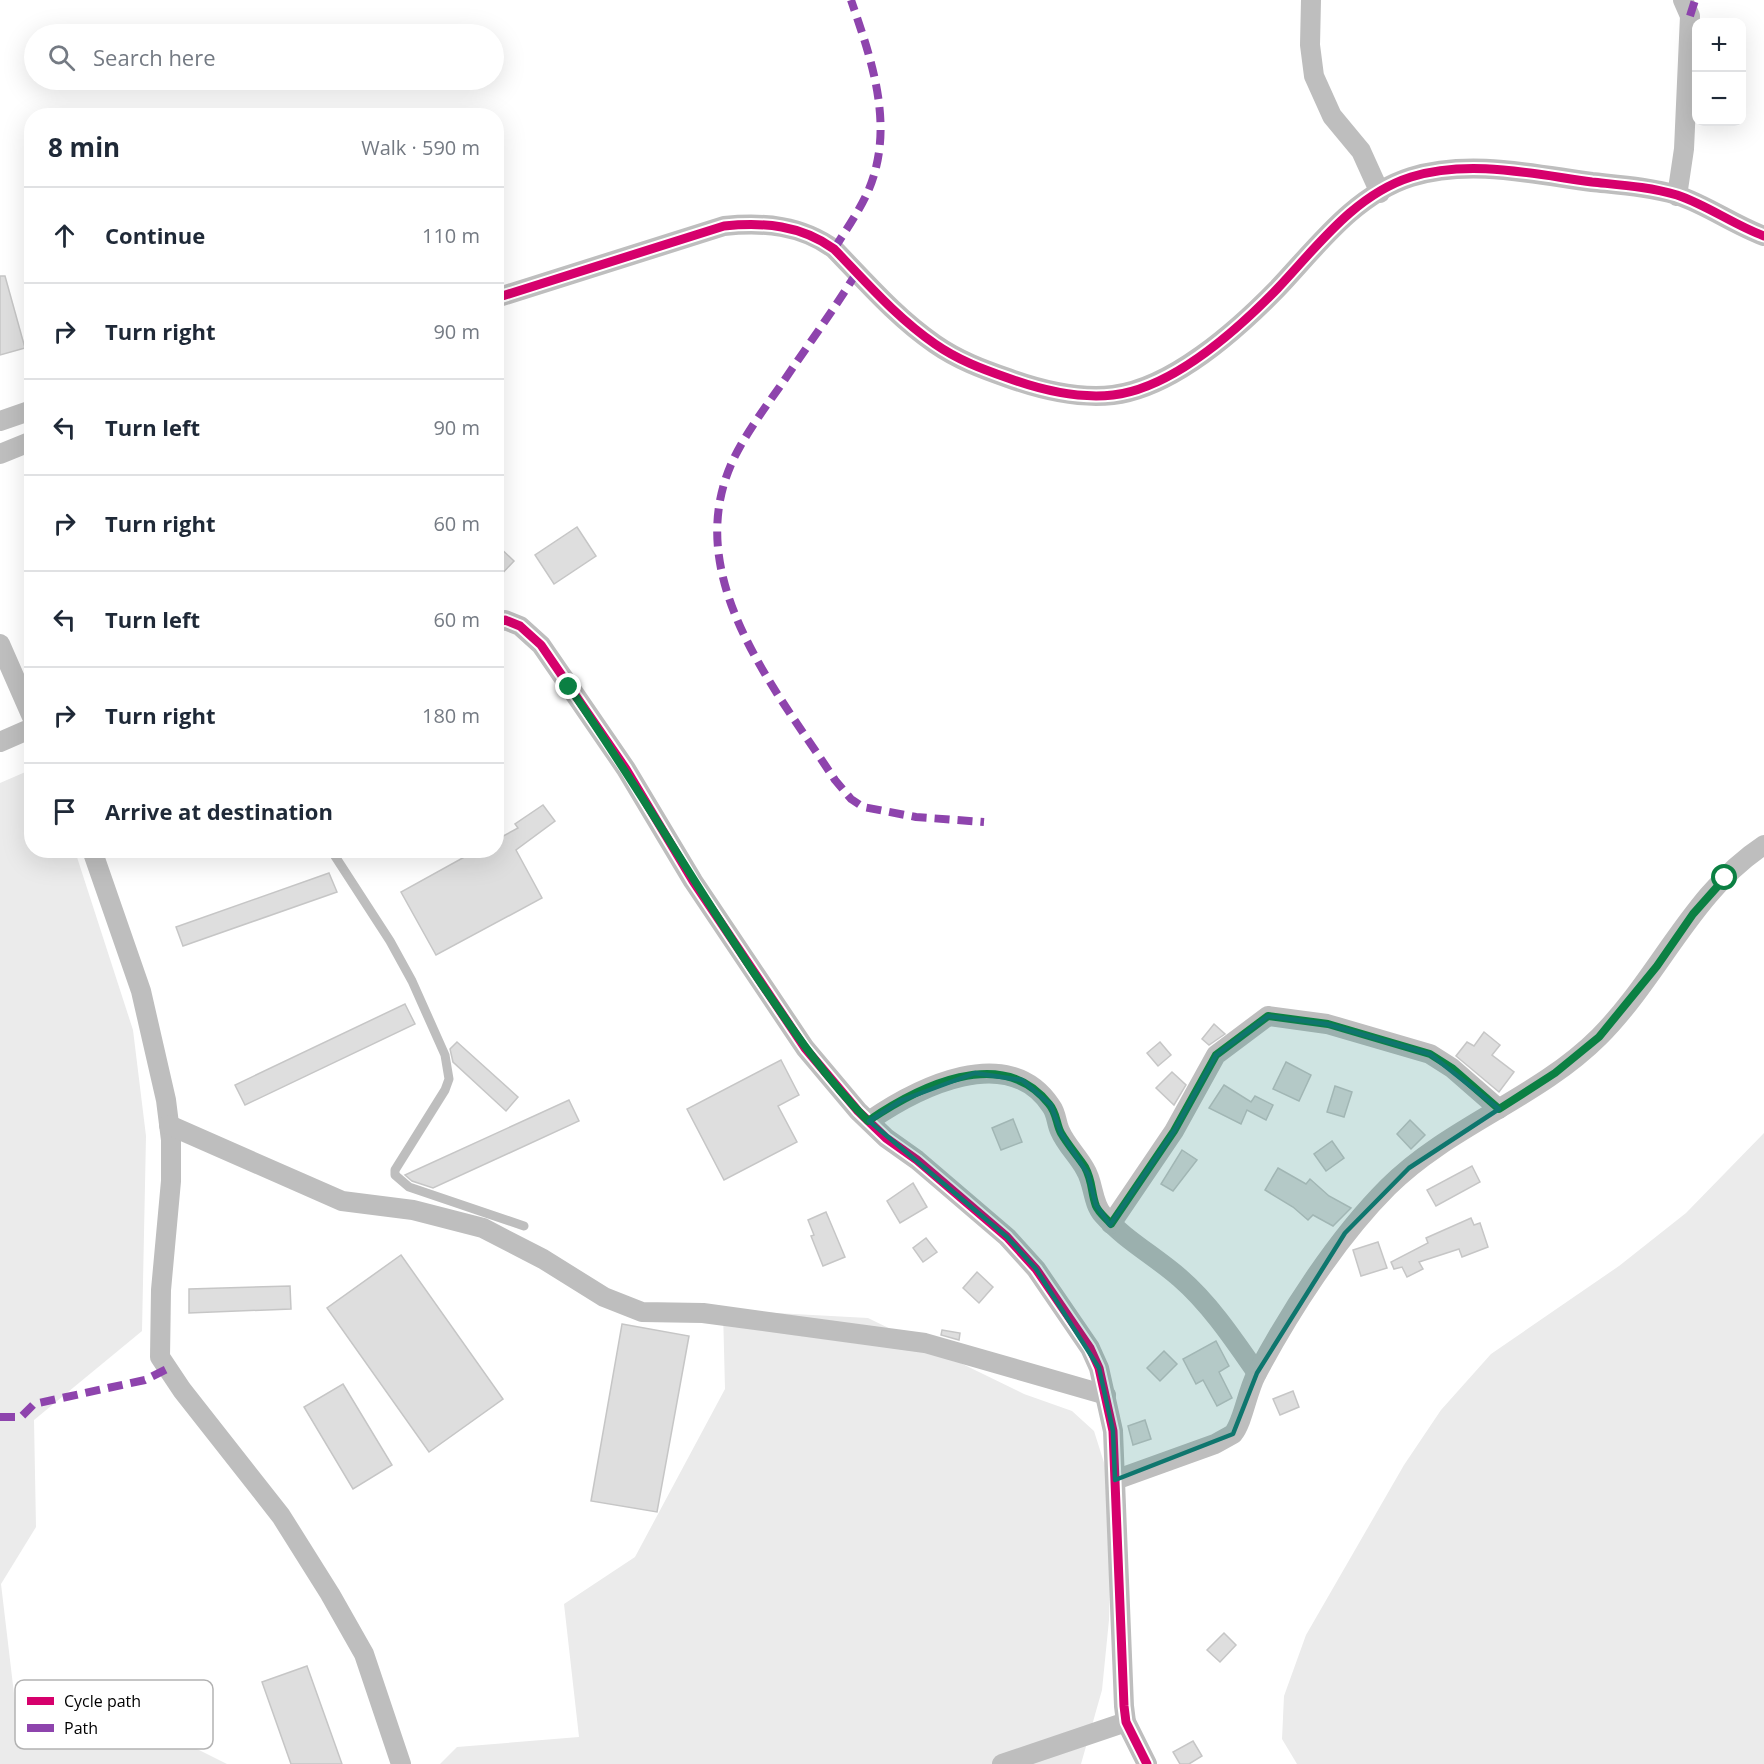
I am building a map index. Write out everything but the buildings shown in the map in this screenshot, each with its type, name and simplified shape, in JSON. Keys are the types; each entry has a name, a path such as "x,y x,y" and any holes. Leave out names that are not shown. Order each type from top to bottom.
{"street":[{"path":"1311,0 1310,45 1314,76 1332,116 1361,151 1380,193"},
{"path":"1677,195 1684,149 1690,16 1683,0"},
{"path":"504,295 724,226 747,224 797,229 818,238 834,249 915,328 960,360 1039,389 1089,396 1115,395 1150,385 1236,328 1344,217 1408,178 1437,170 1468,168 1532,173 1677,195 1736,226 1764,236"},
{"path":"0,421 24,413"},
{"path":"0,454 24,444"},
{"path":"504,620 520,626 541,645 626,769 693,881 805,1048 868,1121 1007,1237 1036,1269 1090,1348 1106,1395 1113,1431 1126,1722 1147,1764"},
{"path":"0,644 24,699"},
{"path":"0,742 24,732"},
{"path":"1115,1480 1149,1470 1230,1437 1237,1428 1246,1396 1257,1373 1324,1265 1358,1219 1409,1168 1555,1073 1599,1037 1657,966 1693,914 1741,862 1764,845"},
{"path":"95,858 141,991 157,1057 169,1125 171,1181 162,1290 160,1357 182,1390 280,1515 324,1585 364,1654 401,1764"},
{"path":"1111,1224 1174,1131 1216,1055 1268,1016 1328,1024 1430,1054 1452,1068 1499,1109"},
{"path":"868,1121 902,1100 975,1073 990,1072 1022,1080 1051,1105 1061,1133 1088,1174 1094,1189 1096,1205 1111,1224 1181,1278 1221,1323 1257,1373"},
{"path":"169,1125 342,1202 413,1210 483,1228 543,1258 604,1297 642,1312 703,1313 925,1343 1106,1395"},
{"path":"1002,1764 1126,1722"}],"lane":[{"path":"336,858 402,962 445,1055 449,1079 445,1090 395,1170 395,1175 409,1187 524,1226"}],"highlighted area":[{"path":"1268,1016 1327,1024 1430,1054 1499,1109 1409,1168 1345,1233 1257,1373 1233,1434 1115,1480 1113,1431 1099,1368 1036,1269 1007,1237 869,1121 902,1100 975,1073 1022,1080 1051,1105 1061,1133 1088,1174 1096,1205 1110,1225 1174,1131 1216,1055"}],"shaded area":[{"path":"24,773 24,858 77,858 133,1030 146,1136 142,1331 34,1420 36,1527 1,1584 15,1702 15,1749 197,1749 227,1764 0,1764 0,783"},
{"path":"1764,1133 1764,1764 1297,1764 1282,1739 1284,1696 1306,1635 1404,1465 1441,1410 1491,1354 1619,1266 1686,1213"},
{"path":"723,1310 868,1318 1024,1394 1072,1411 1094,1431 1106,1469 1111,1549 1109,1620 1102,1690 1081,1764 440,1764 457,1747 579,1737 564,1604 635,1557 725,1389"}],"marked path":[{"path":"834,249 869,189 877,165 880,141 878,94 873,70 851,0"},
{"path":"1690,16 1695,0"},
{"path":"857,272 744,439 734,458 720,502 718,545 726,587 741,628 762,669 835,780 851,799 863,807 916,817 984,822"},
{"path":"0,1417 21,1417 34,1404 145,1380 167,1369"}],"cycle path":[{"path":"504,295 724,226 782,227 809,235 834,249 908,323 952,355 970,364 1033,386 1073,395 1100,396 1135,390 1158,381 1202,355 1261,305 1337,224 1372,196 1390,185 1411,177 1456,169 1501,170 1646,188 1688,199 1764,236"},
{"path":"504,620 520,626 541,645 626,769 693,881 805,1048 858,1111 886,1138 917,1160 1007,1237 1036,1269 1090,1348 1099,1368 1113,1431 1126,1722 1147,1764"}],"route":[{"path":"569,687 626,769 693,881 805,1048 868,1121 902,1100 975,1073 990,1072 1022,1080 1051,1105 1058,1119 1061,1133 1088,1174 1094,1189 1096,1205 1111,1224 1174,1131 1216,1055 1268,1016 1328,1024 1430,1054 1452,1068 1499,1109 1555,1073 1599,1037 1657,966 1693,914 1725,878"}]}
